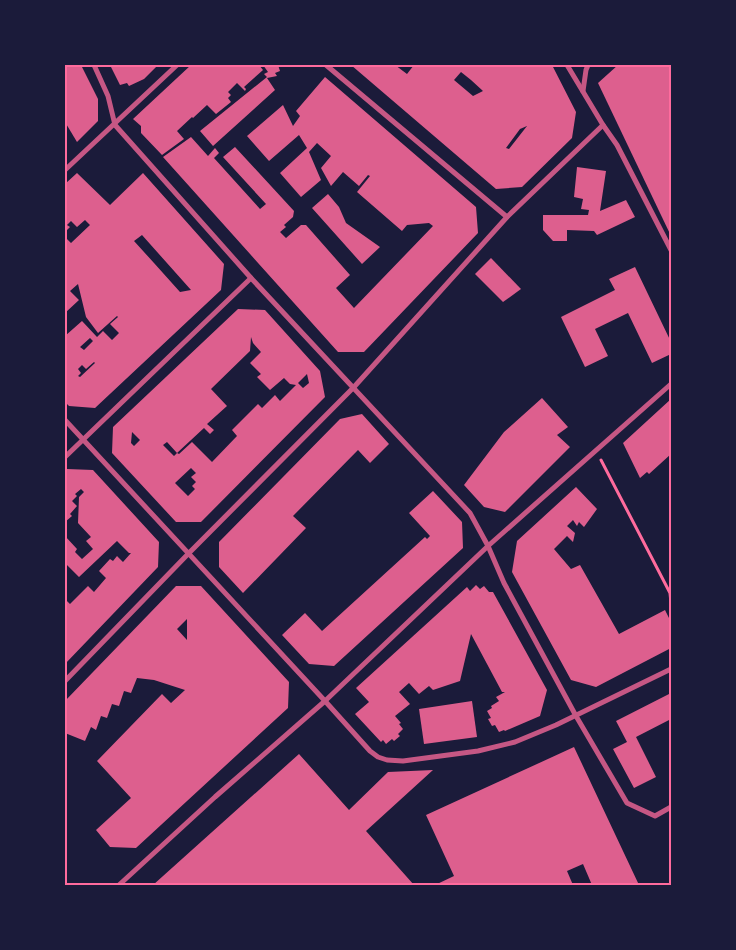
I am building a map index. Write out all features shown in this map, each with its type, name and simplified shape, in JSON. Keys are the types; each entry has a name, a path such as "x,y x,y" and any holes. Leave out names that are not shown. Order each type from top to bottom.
{"street":[{"path":"94,65 108,96 115,125 251,278 470,512 488,546 504,583 576,716 627,802 655,816 671,807"},
{"path":"65,170 115,125 176,65"},
{"path":"326,65 507,217"},
{"path":"567,65 616,145 671,250"},
{"path":"583,91 588,65"},
{"path":"65,681 354,387 507,217 602,125"},
{"path":"65,457 251,278"},
{"path":"120,885 215,797 325,701 488,546 671,384"},
{"path":"65,420 325,701 340,720 370,752 378,757 387,760 403,761 478,751 516,742 556,726 671,669"}],"path":[{"path":"594,452 604,462 670,592 671,603"}],"building":[{"path":"65,65 81,65 98,99 98,121 77,142 65,122"},
{"path":"110,65 158,65 144,79 129,86 127,83 120,85"},
{"path":"191,65 259,65 263,70 244,87 245,91 237,83 228,92 231,95 228,98 231,102 216,114 207,105 192,117 177,131 184,139 162,155 141,133 141,126 133,119"},
{"path":"263,65 278,65 280,71 275,73 277,76 267,78 275,90 213,146 200,131 267,77 264,74 268,72"},
{"path":"351,65 395,65 407,74 414,65 552,65 576,112 572,138 522,187 496,189","holes":["461,72 471,80 483,91 473,96 454,80","527,126 509,149 506,148 520,129"]},
{"path":"618,65 671,65 671,236 598,83"},
{"path":"325,77 476,207 478,233 364,352 338,352 163,157 191,137 208,156 215,148 219,153 214,158 260,209 266,204 223,157 235,147 294,211 293,217 284,225 286,227 280,232 286,238 301,225 306,225 350,275 336,288 354,308 433,226 429,223 407,225 402,231 357,192 370,176 368,175 359,186 343,172 331,186 321,168 331,156 317,143 309,152 321,180 301,197 280,173 307,148 299,135 269,161 247,136 283,105 293,126 300,116 296,111"},
{"path":"577,167 606,171 600,211 626,200 635,217 597,235 594,231 567,230 567,241 553,241 543,230 543,215 588,215 589,210 581,209 583,199 574,197"},
{"path":"77,173 110,205 143,173 224,264 221,290 95,408 69,406 65,402 65,336 82,321 97,337 103,331 112,340 119,333 110,324 118,317 98,333 86,317 78,284 70,291 79,300 65,313 65,237 71,243 90,225 85,220 77,227 71,221 67,225 70,227 65,232 65,184","holes":["142,235 183,281 191,290 180,292 134,241","90,338 93,341 84,350 80,347","94,362 95,363 80,377 78,376 81,373 78,369 82,365 86,369"]},
{"path":"328,194 339,207 346,223 380,247 362,264 312,208"},
{"path":"491,258 521,289 503,302 475,274"},
{"path":"635,267 671,342 671,354 652,363 628,313 595,329 608,356 585,367 561,317 615,290 609,279"},
{"path":"238,309 265,310 320,371 325,397 201,522 176,522 112,453 113,427","holes":["251,337 253,343 261,352 250,363 261,374 257,377 270,390 284,378 290,384 296,385 280,401 275,395 262,408 258,404 232,430 237,436 212,462 192,442 179,454 177,453 204,428 210,434 214,430 207,424 227,406 211,389 250,351","307,374 309,383 303,388 298,383","132,432 140,440 134,446 131,443","167,442 177,453 174,456 163,445","191,468 196,473 191,477 196,482 192,486 195,489 188,496 175,483"]},
{"path":"542,398 568,427 557,435 570,447 505,512 484,507 464,485 504,432"},
{"path":"671,399 671,454 649,474 647,472 640,478 623,443"},
{"path":"362,414 389,444 370,463 358,450 293,516 306,528 243,593 219,567 219,542 340,419"},
{"path":"67,469 93,470 159,542 158,567 65,664 65,599 70,604 88,586 94,592 106,578 99,571 110,559 113,561 117,556 123,562 131,553 117,541 79,577 65,563 65,536 77,549 75,552 82,559 93,549 86,541 91,537 78,523 79,497 84,492 81,489 75,494 77,496 72,501 77,506 70,514 72,516 65,522 65,471"},
{"path":"576,487 597,509 584,527 579,522 577,526 573,520 567,526 575,533 573,542 567,536 554,549 571,569 580,565 619,634 665,610 671,622 671,648 596,687 571,680 512,572 517,541"},
{"path":"433,491 462,522 463,548 334,666 309,664 282,635 305,613 322,631 425,537 427,539 430,536 409,513"},
{"path":"476,585 480,589 484,586 489,592 493,592 547,690 540,716 505,731 499,732 495,725 492,726 488,719 491,718 487,711 499,701 496,697 505,692 502,692 471,634 460,681 433,690 429,686 419,694 409,683 399,692 410,704 395,716 403,729 398,734 400,736 386,744 383,740 381,742 355,714 369,702 356,688 467,587 470,591"},
{"path":"176,586 201,586 289,682 288,708 136,848 110,847 96,830 131,798 97,761 162,694 171,703 185,690 154,680 137,678 131,693 124,691 119,706 112,704 107,718 101,716 96,730 91,727 85,741 65,733 65,701","holes":["187,619 187,640 177,629"]},
{"path":"671,693 671,719 636,737 656,777 634,788 613,749 627,742 616,721"},
{"path":"472,701 477,737 424,744 419,709"},
{"path":"574,747 639,885 592,885 583,864 567,871 573,885 435,885 454,876 426,815"},
{"path":"299,754 349,810 388,772 433,770 366,831 414,885 153,885"}]}
